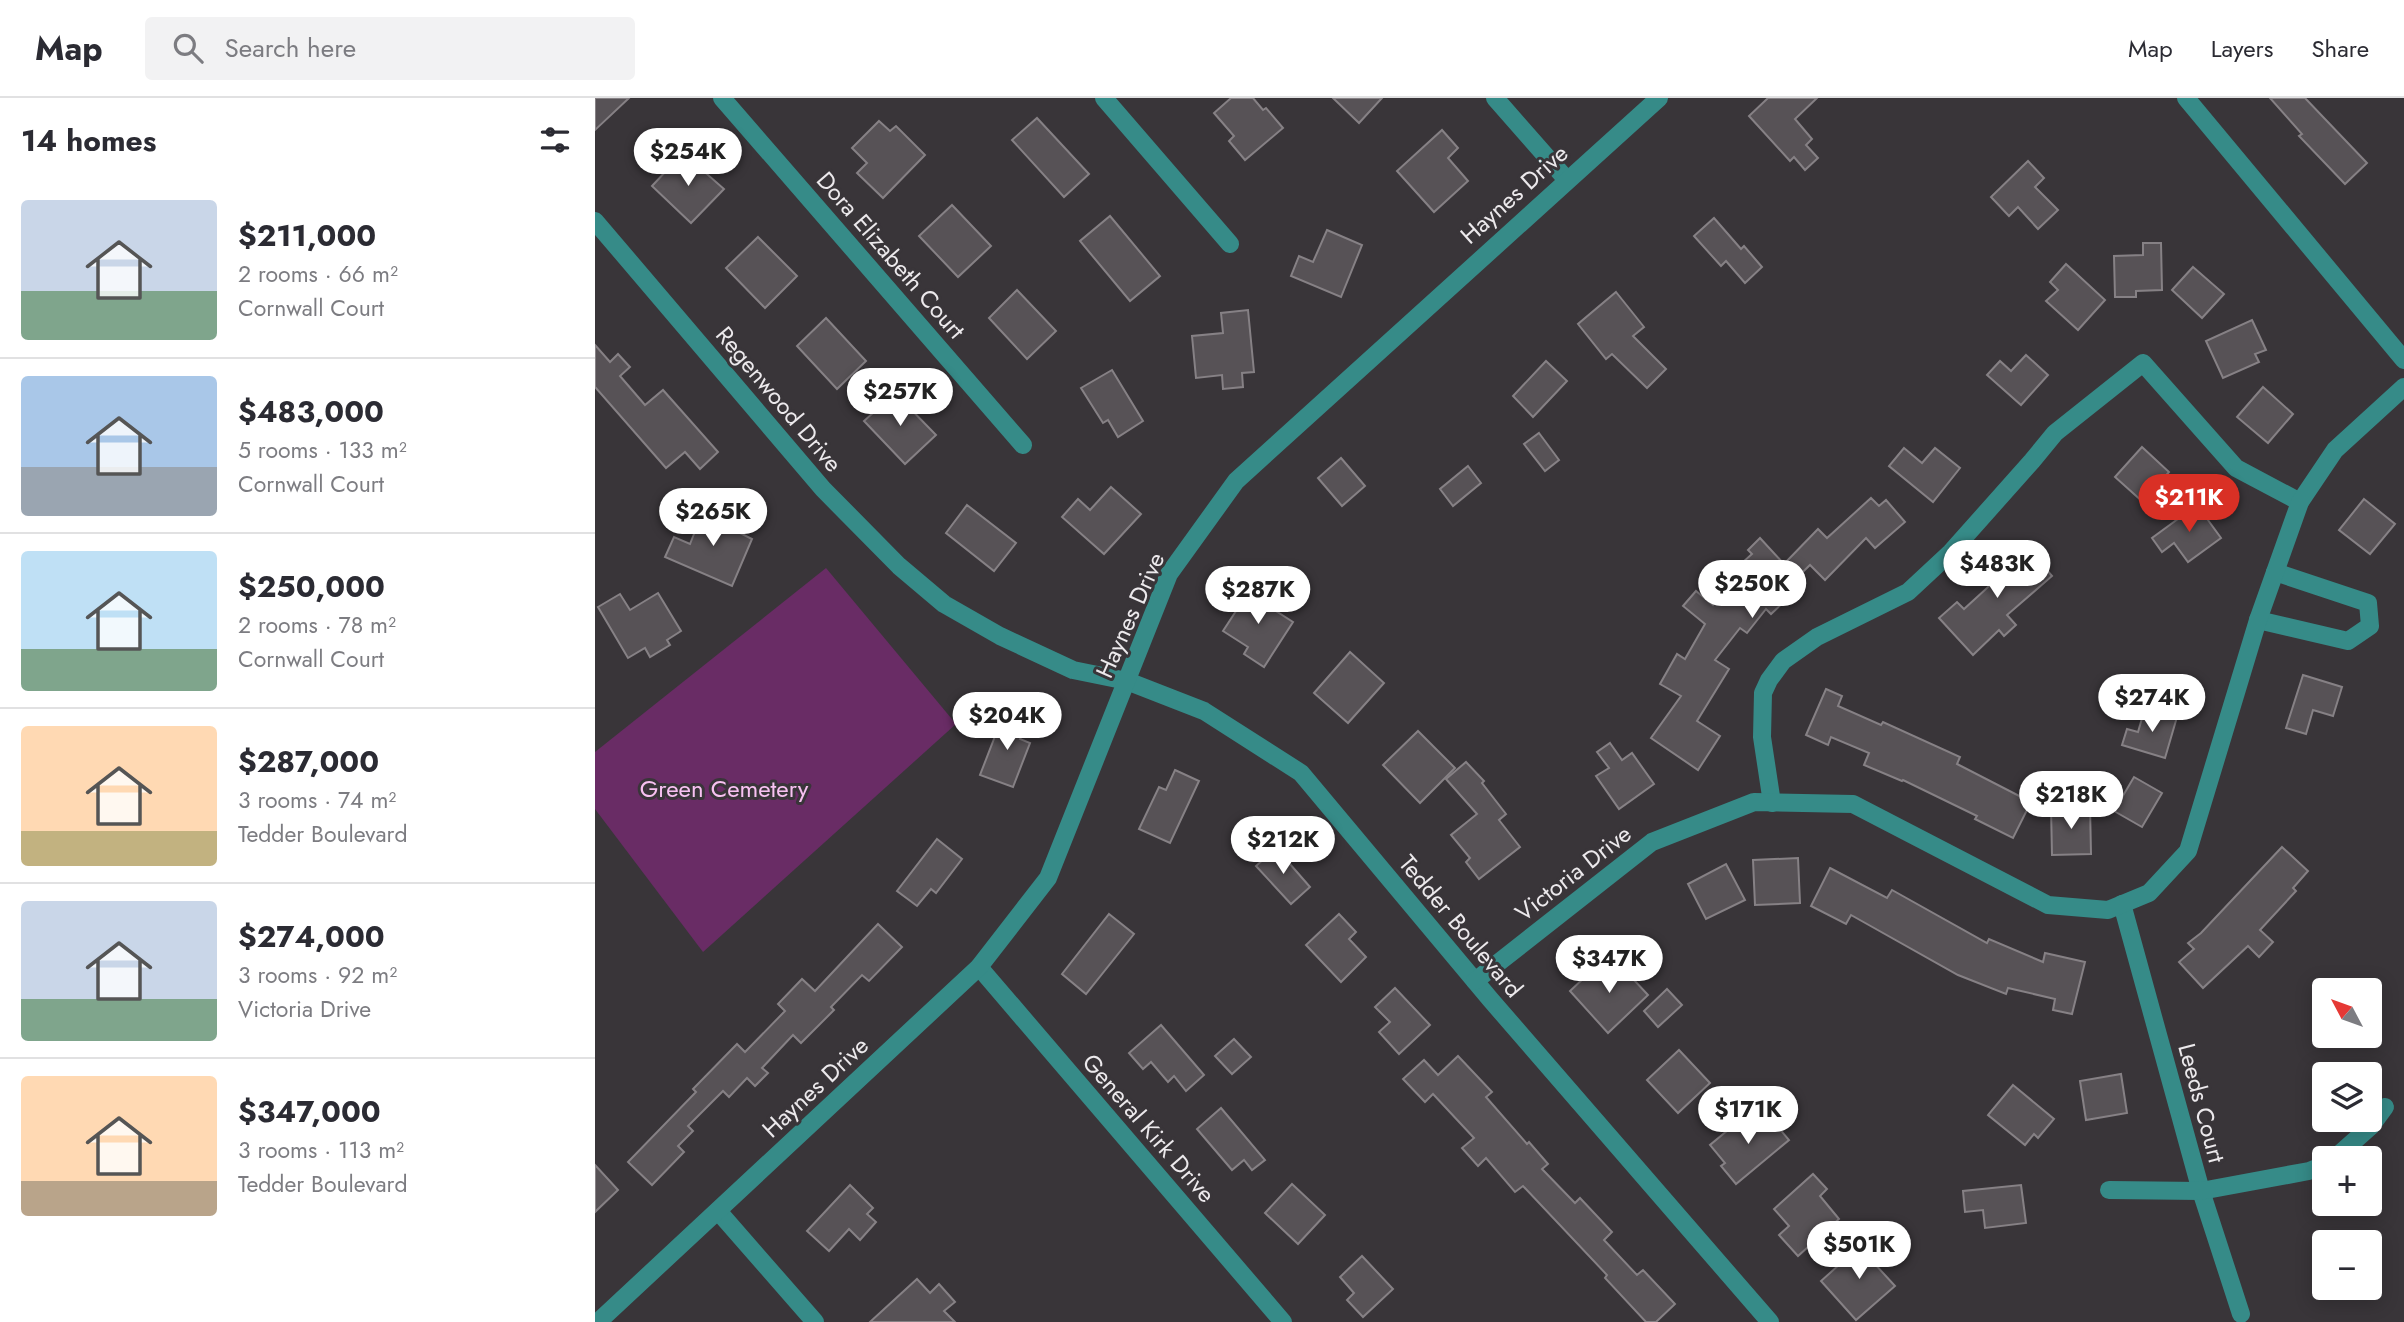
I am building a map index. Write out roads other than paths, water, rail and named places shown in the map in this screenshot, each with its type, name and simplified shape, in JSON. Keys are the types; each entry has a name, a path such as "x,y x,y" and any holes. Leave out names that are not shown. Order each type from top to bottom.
{"street":[{"name":"Dora Elizabeth Court","path":"722,98 1023,445"},
{"path":"1104,98 1230,244"},
{"path":"1496,98 1567,180"},
{"name":"Haynes Drive","path":"598,1322 979,967 1048,878 1169,574 1236,481 1659,98"},
{"path":"2186,98 2404,360"},
{"name":"Regenwood Drive","path":"595,221 823,489 899,566 944,604 1000,636 1073,670 1127,681"},
{"path":"1772,803 1762,737 1763,693 1783,661 1817,638 1908,592 1951,552 2055,433 2143,363 2236,468 2300,502"},
{"name":"Victoria Drive","path":"1475,981 1652,842 1754,802 1853,804 2048,905 2108,910 2149,893 2188,851 2258,620 2300,502 2335,450 2404,387"},
{"path":"2258,620 2349,641 2370,626 2368,603 2275,572"},
{"name":"Tedder Boulevard","path":"1127,681 1204,711 1301,773 1475,981 1770,1322"},
{"name":"Leeds Court","path":"2122,904 2201,1191 2241,1314"},
{"name":"General Kirk Drive","path":"979,967 1283,1322"},
{"path":"2348,1146 2371,1126 2385,1107"},
{"path":"2109,1190 2201,1191 2312,1170"},
{"path":"718,1211 815,1322"}],"park label":[{"name":"Green Cemetery","path":"724,788"}]}
